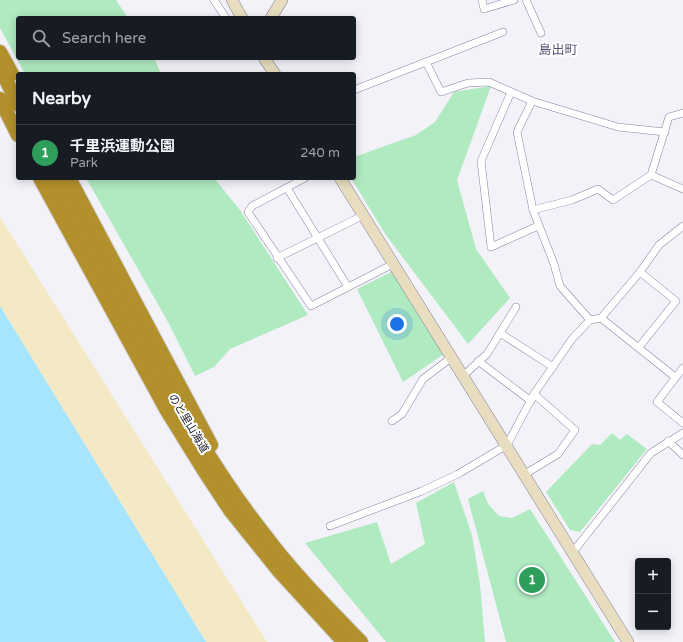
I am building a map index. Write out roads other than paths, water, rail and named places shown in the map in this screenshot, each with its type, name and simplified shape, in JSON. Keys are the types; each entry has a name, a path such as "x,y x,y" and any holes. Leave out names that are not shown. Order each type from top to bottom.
{"highway":[{"path":"0,52 16,82"},
{"path":"0,67 16,101"},
{"path":"0,99 16,131"},
{"name":"のと里山海道","path":"41,180 162,402 205,472 230,510 279,571 344,642"},
{"name":"のと里山海道","path":"56,180 88,243 174,399 222,477 263,534 302,581 361,642"},
{"path":"70,180 172,372 202,425 242,504"}],"street":[{"path":"214,0 225,16"},
{"path":"232,0 241,16"},
{"path":"272,16 282,0"},
{"path":"482,0 484,9 514,0"},
{"path":"526,0 541,33"},
{"path":"356,89 503,32"},
{"path":"265,60 273,72"},
{"path":"426,62 441,92 468,83 489,82 532,101 618,127 665,132"},
{"path":"511,92 481,161 491,247 538,226"},
{"path":"532,101 517,132 533,210 554,264 560,286 590,320"},
{"path":"533,210 572,200 598,190 613,200 651,175 669,117 683,113"},
{"path":"651,175 683,189"},
{"path":"301,180 252,206 248,212 277,258 311,306 393,264"},
{"path":"341,180 364,214 393,264 507,445 628,642"},
{"path":"287,188 348,287"},
{"path":"277,258 364,214"},
{"path":"330,526 422,490 458,474 507,445 532,397 572,339 590,320 601,318 640,272 659,245 683,226"},
{"path":"639,347 676,301 640,272"},
{"path":"463,376 487,354 516,306"},
{"path":"601,318 675,377"},
{"path":"500,332 553,367"},
{"path":"392,421 402,414 423,379 452,357"},
{"path":"478,361 532,397 575,430 558,454 525,474"},
{"path":"683,368 657,402 683,423"},
{"path":"573,552 651,453 683,433"},
{"path":"668,441 683,455"}],"water":[{"path":"0,306 206,642 0,642"}],"place":[{"name":"千里浜運動公園","path":"532,580"}],"district":[{"name":"島出町","path":"558,49"}]}
